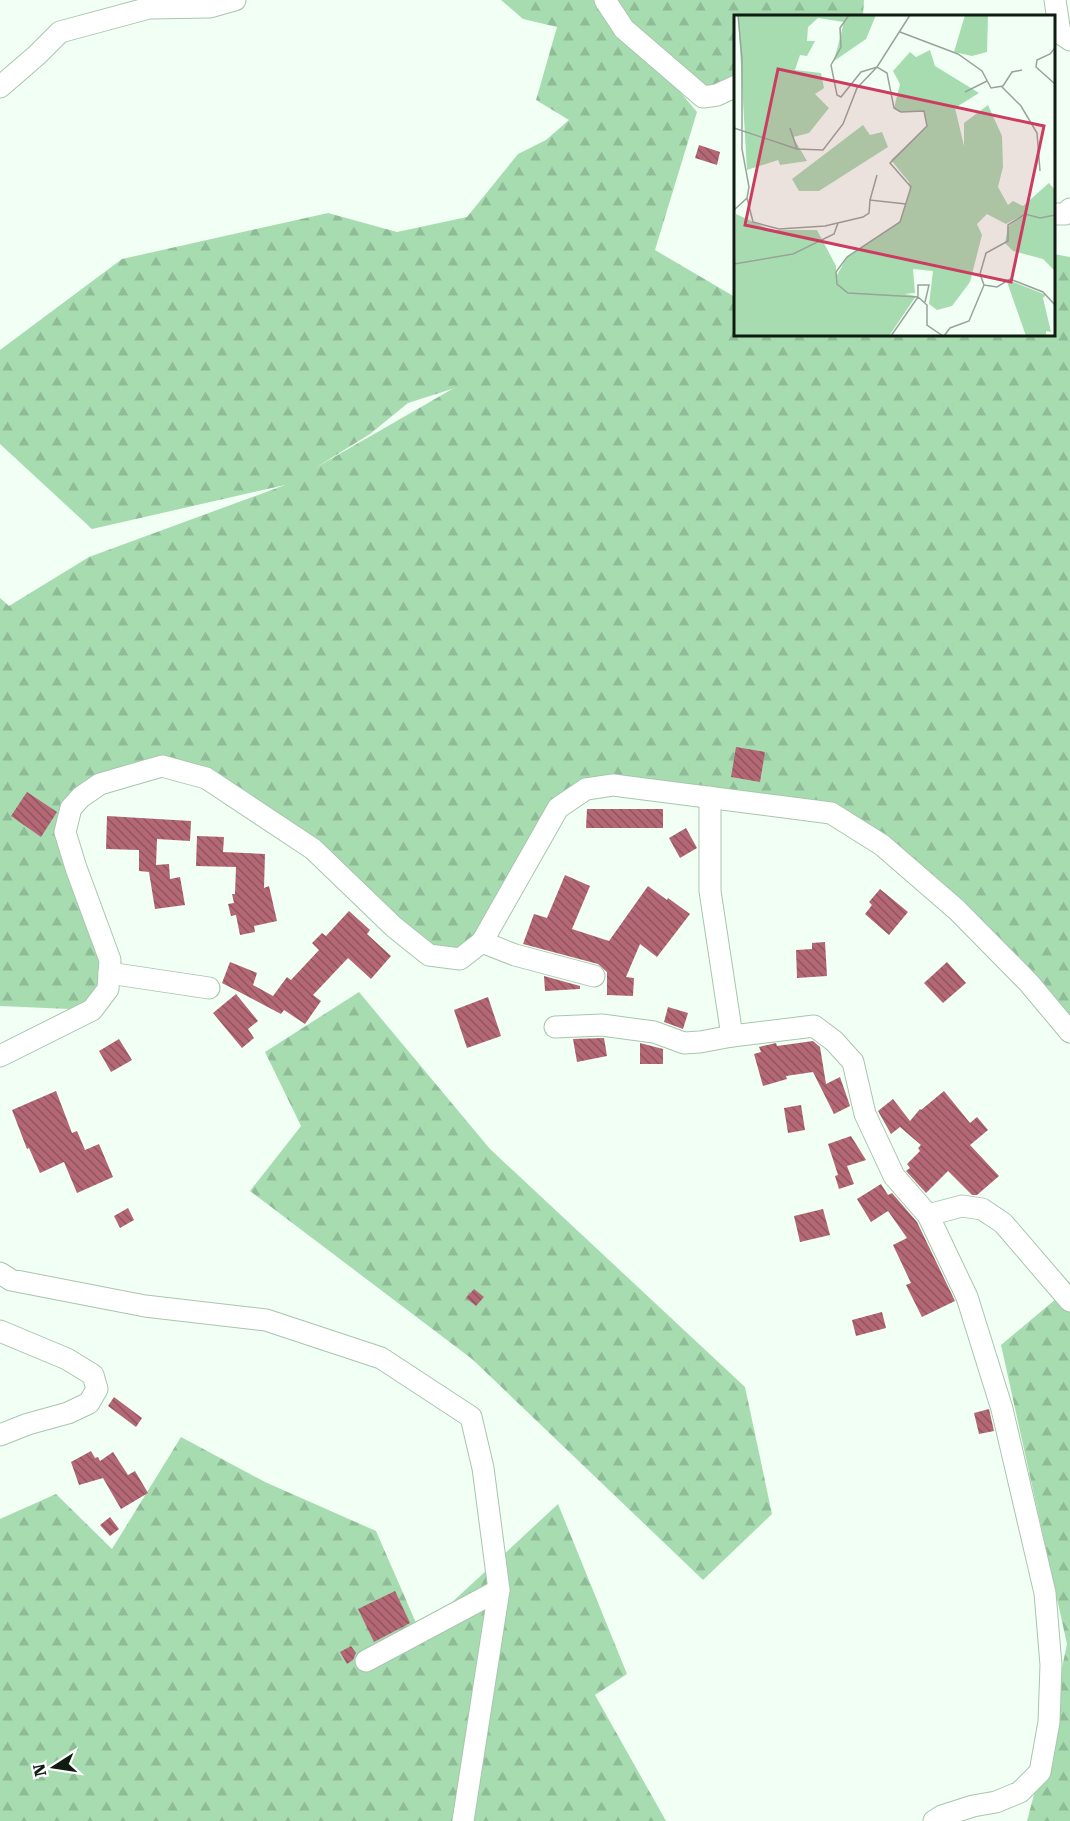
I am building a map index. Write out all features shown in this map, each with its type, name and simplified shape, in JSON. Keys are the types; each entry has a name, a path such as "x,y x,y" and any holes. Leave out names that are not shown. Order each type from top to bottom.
{"street":[{"path":"0,87 38,55 60,32 148,8 210,7 235,0"},
{"path":"605,0 624,29 703,97 717,95 734,86"},
{"path":"1055,0 1060,33 1070,40"},
{"path":"1055,214 1065,214 1070,209"},
{"path":"0,1056 92,1010 108,989 110,960 65,832 71,808 81,796 100,784 162,766 206,778 313,849 394,927 429,955 460,960 482,942 558,808 586,789 613,785 831,813 882,845 957,910 1029,983 1070,1032"},
{"path":"710,797 710,891 732,1036"},
{"path":"482,942 515,955 594,976"},
{"path":"109,973 209,988"},
{"path":"555,1027 602,1025 654,1032 684,1043 814,1026 834,1041 853,1062 865,1114 894,1176 927,1215 967,1297 1002,1409 1045,1593 1051,1665 1049,1722 1040,1772 1020,1792 996,1802 973,1806 942,1816 934,1821"},
{"path":"927,1215 962,1206 982,1209 1003,1223 1070,1301"},
{"path":"0,1273 11,1280 145,1306 266,1320 381,1358 471,1417 483,1468 499,1590 463,1821"},
{"path":"0,1331 75,1364 93,1375 97,1389 89,1403 68,1413 28,1424 0,1435"},
{"path":"366,1661 499,1590"}],"green space":[{"path":"501,0 864,0 863,15 734,15 734,86 717,95 608,6 697,112 655,250 734,296 734,336 1055,336 1055,254 1070,257 1070,1038 940,896 831,813 612,785 558,808 482,942 442,957 230,794 162,766 71,808 109,973 92,1010 0,1006 0,598 9,606 89,557 285,485 92,529 0,444 0,350 122,259 328,213 397,232 467,217 518,154 546,140 569,120 536,100 557,27 523,19","holes":["453,389 315,468 370,434 408,403"]},
{"path":"359,992 490,1149 745,1387 772,1514 703,1580 472,1359 250,1191 301,1126 265,1052"},
{"path":"1070,1287 1070,1821 1027,1821 1040,1772 1067,1644 1001,1345"},
{"path":"181,1437 265,1482 376,1531 420,1632 558,1504 627,1674 595,1695 666,1821 0,1821 0,1519 56,1494 112,1549"}],"building":[{"path":"699,145 720,152 717,165 695,158"},
{"path":"736,747 765,752 760,782 731,777"},
{"path":"27,792 57,812 41,837 11,816"},
{"path":"587,809 663,809 663,828 586,828"},
{"path":"107,816 191,821 190,841 157,839 156,865 169,864 170,879 180,877 185,905 155,909 149,872 139,871 139,850 106,849"},
{"path":"686,828 697,848 680,858 669,838"},
{"path":"197,836 224,837 223,852 265,854 264,888 269,886 277,921 254,926 255,932 240,935 236,915 231,916 228,904 234,903 232,894 235,894 236,867 196,866"},
{"path":"565,875 590,886 572,929 609,941 648,886 690,914 657,957 640,944 626,977 634,978 633,996 607,995 607,972 598,964 523,944 534,914 547,918"},
{"path":"880,889 908,912 889,935 865,914 872,905 869,902"},
{"path":"349,911 370,930 367,934 391,956 371,979 348,958 313,995 321,1001 305,1024 284,1010 281,1014 222,983 230,962 257,973 253,985 273,996 287,977 291,980 319,950 312,943 322,933 326,936"},
{"path":"825,942 827,976 797,978 796,950 812,949 812,943"},
{"path":"947,962 966,983 943,1003 924,983"},
{"path":"544,976 580,986 580,989 545,991"},
{"path":"236,994 258,1021 248,1029 254,1038 242,1048 213,1013"},
{"path":"488,997 501,1036 467,1048 454,1010"},
{"path":"668,1007 688,1013 683,1029 664,1022"},
{"path":"604,1038 607,1056 577,1062 573,1039"},
{"path":"119,1039 132,1060 111,1072 99,1051"},
{"path":"813,1041 820,1047 826,1084 840,1077 850,1106 834,1114 813,1072 786,1076 787,1079 763,1086 754,1054 761,1052 759,1047 776,1043 777,1046"},
{"path":"640,1043 663,1049 663,1064 640,1064"},
{"path":"56,1091 72,1133 77,1131 85,1150 99,1144 113,1177 77,1193 64,1162 40,1173 29,1148 27,1149 12,1110"},
{"path":"944,1091 970,1123 977,1117 988,1130 970,1145 999,1176 977,1195 972,1195 948,1171 926,1193 906,1171 910,1168 907,1164 920,1151 918,1148 921,1145 900,1127 891,1134 878,1111 893,1099 910,1121 920,1109"},
{"path":"801,1105 805,1130 788,1133 784,1108"},
{"path":"851,1136 866,1160 847,1166 854,1184 839,1189 835,1176 838,1175 828,1144"},
{"path":"881,1184 888,1195 892,1193 917,1222 955,1301 922,1317 906,1285 911,1283 893,1245 907,1238 888,1211 871,1222 857,1199"},
{"path":"128,1208 134,1220 120,1228 114,1216"},
{"path":"823,1209 830,1235 800,1242 794,1216"},
{"path":"474,1289 484,1297 476,1306 466,1298"},
{"path":"882,1312 886,1328 856,1336 852,1320"},
{"path":"114,1397 142,1418 136,1427 108,1406"},
{"path":"989,1409 994,1431 979,1434 974,1413"},
{"path":"91,1451 100,1461 113,1452 128,1475 135,1471 148,1493 121,1509 103,1478 79,1485 71,1462"},
{"path":"110,1517 119,1529 110,1536 100,1525"},
{"path":"395,1591 410,1623 374,1642 358,1609"},
{"path":"351,1646 356,1653 353,1660 347,1664 340,1652"}]}
